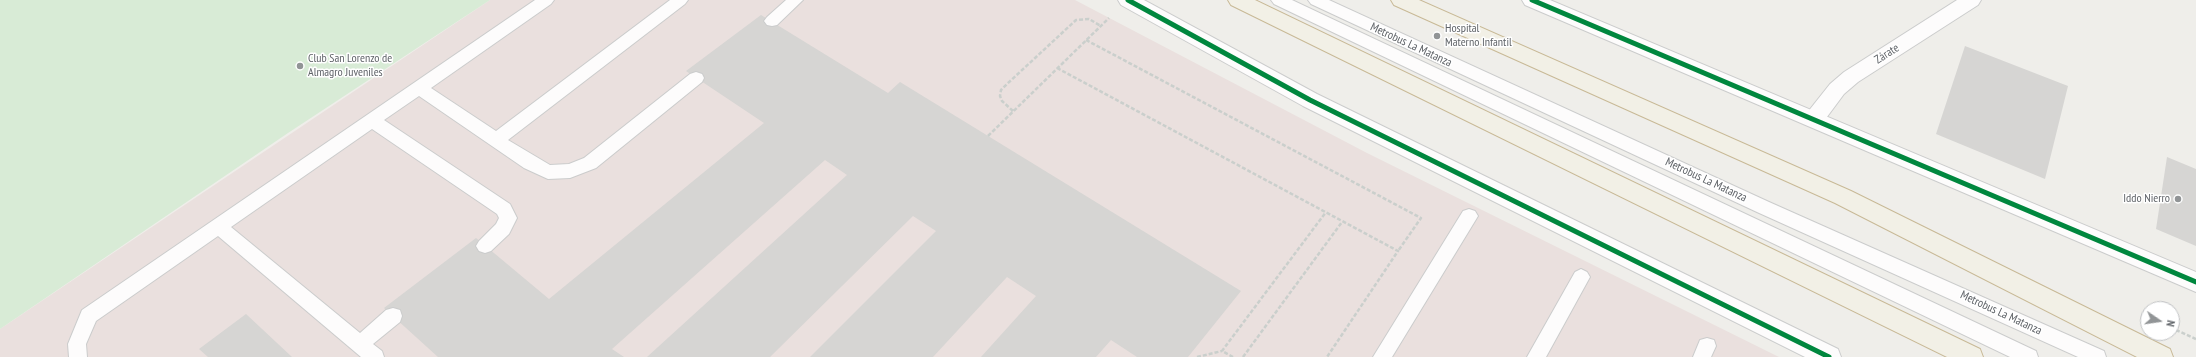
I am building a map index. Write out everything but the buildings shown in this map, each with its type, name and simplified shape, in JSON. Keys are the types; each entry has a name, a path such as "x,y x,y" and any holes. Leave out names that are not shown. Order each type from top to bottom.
{"highway":[{"path":"1238,0 1971,357"},
{"path":"1401,0 1843,197 2161,357"},
{"path":"1856,302 1937,357"}],"street":[{"path":"1128,0 1310,100 1829,357"},
{"path":"1532,0 2196,282"},
{"name":"Zárate","path":"1814,119 1837,89 1851,77 1971,0"}],"lane":[{"path":"78,357 77,344 89,316 418,87 546,0"},
{"path":"497,140 680,0"},
{"path":"772,21 795,0"},
{"name":"Metrobus La Matanza","path":"1279,0 2029,357"},
{"name":"Metrobus La Matanza","path":"1316,0 1742,197 1976,301 2097,357"},
{"path":"418,87 530,163 548,172 570,172 590,163 696,78"},
{"path":"372,120 504,209 508,218 503,229 485,246"},
{"path":"1382,357 1469,216"},
{"path":"218,226 361,343 375,357"},
{"path":"1536,357 1581,277"},
{"path":"361,343 393,316"}],"path":[{"path":"1013,111 1002,101 1000,96 1001,90 1007,84 1076,20 1082,18 1089,19 1101,26"},
{"path":"988,136 1098,29"},
{"path":"1086,40 1421,218 1327,357"},
{"path":"1057,68 1398,251"},
{"path":"1197,357 1222,350 1326,212"},
{"path":"1242,357 1342,222"},
{"path":"2180,332 2196,339"},
{"path":"1222,350 1233,357"}],"shaded area":[{"path":"490,0 1075,0 1367,153 1779,357 0,357 0,329"}],"green space":[{"path":"0,0 490,0 288,133 0,329"}],"cycle path":[{"path":"1128,0 1310,100 1829,357"},
{"path":"1532,0 2196,282"}],"place":[{"name":"Hospital Materno Infantil","path":"1437,36"},
{"name":"Club San Lorenzo de Almagro Juveniles","path":"300,66"},
{"name":"Iddo Nierro","path":"2178,199"}]}
